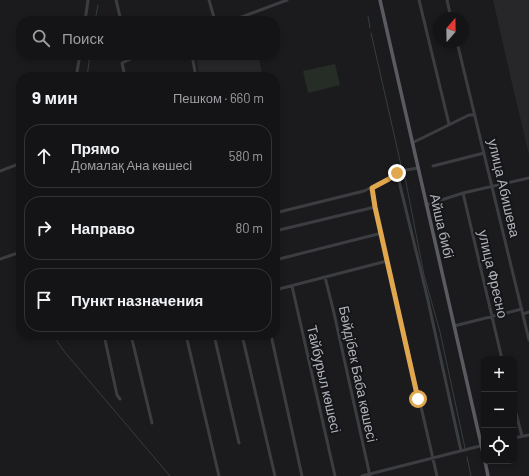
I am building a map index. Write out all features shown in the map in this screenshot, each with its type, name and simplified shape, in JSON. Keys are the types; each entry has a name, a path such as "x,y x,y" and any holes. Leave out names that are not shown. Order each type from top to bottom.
{"main road":[{"name":"Айша бибі","path":"380,0 426,205 481,437"},
{"path":"486,464 488,476"}],"street":[{"path":"86,16 88,0"},
{"path":"116,0 120,16"},
{"path":"209,0 214,16"},
{"path":"244,16 287,0"},
{"path":"419,0 449,124"},
{"path":"447,0 450,12"},
{"name":"улица Абишева","path":"458,48 529,340"},
{"path":"77,72 79,60"},
{"path":"124,72 122,63 126,60"},
{"path":"193,60 195,72"},
{"path":"412,142 469,115 475,115"},
{"path":"433,166 484,154"},
{"path":"0,171 16,165"},
{"path":"280,212 372,188 389,179 398,172 418,168"},
{"path":"398,172 462,450"},
{"path":"426,205 463,193 529,178"},
{"path":"372,188 387,261 437,476"},
{"name":"улица Фресно","path":"463,193 501,356"},
{"path":"280,231 375,207"},
{"path":"280,259 382,233"},
{"path":"0,259 16,254"},
{"path":"280,289 387,261"},
{"name":"Бәйдібек Баба көшесі","path":"324,278 334,313 370,475"},
{"name":"Тайбурыл көшесі","path":"292,286 335,476"},
{"path":"454,326 522,309"},
{"path":"523,314 529,312"},
{"path":"105,340 117,395 120,399"},
{"path":"132,340 152,423"},
{"path":"187,340 219,476"},
{"path":"215,340 239,443"},
{"path":"243,340 275,476"},
{"path":"272,340 302,476"},
{"path":"517,417 522,436"},
{"path":"517,437 529,435"},
{"path":"362,476 481,446"}],"shaded area":[{"path":"493,0 529,0 529,155 511,79"},
{"path":"197,60 259,60 262,72 198,72"},
{"path":"335,64 340,85 308,93 303,71"}],"waterway":[{"path":"96,16 98,5"},
{"path":"368,16 370,28"},
{"path":"371,33 401,165"},
{"path":"88,72 89,60"},
{"path":"405,177 424,275 440,332 465,448"},
{"path":"56,340 63,350 170,476"},
{"path":"467,457 471,476"}],"route":[{"path":"397,173 372,188 418,399"}]}
